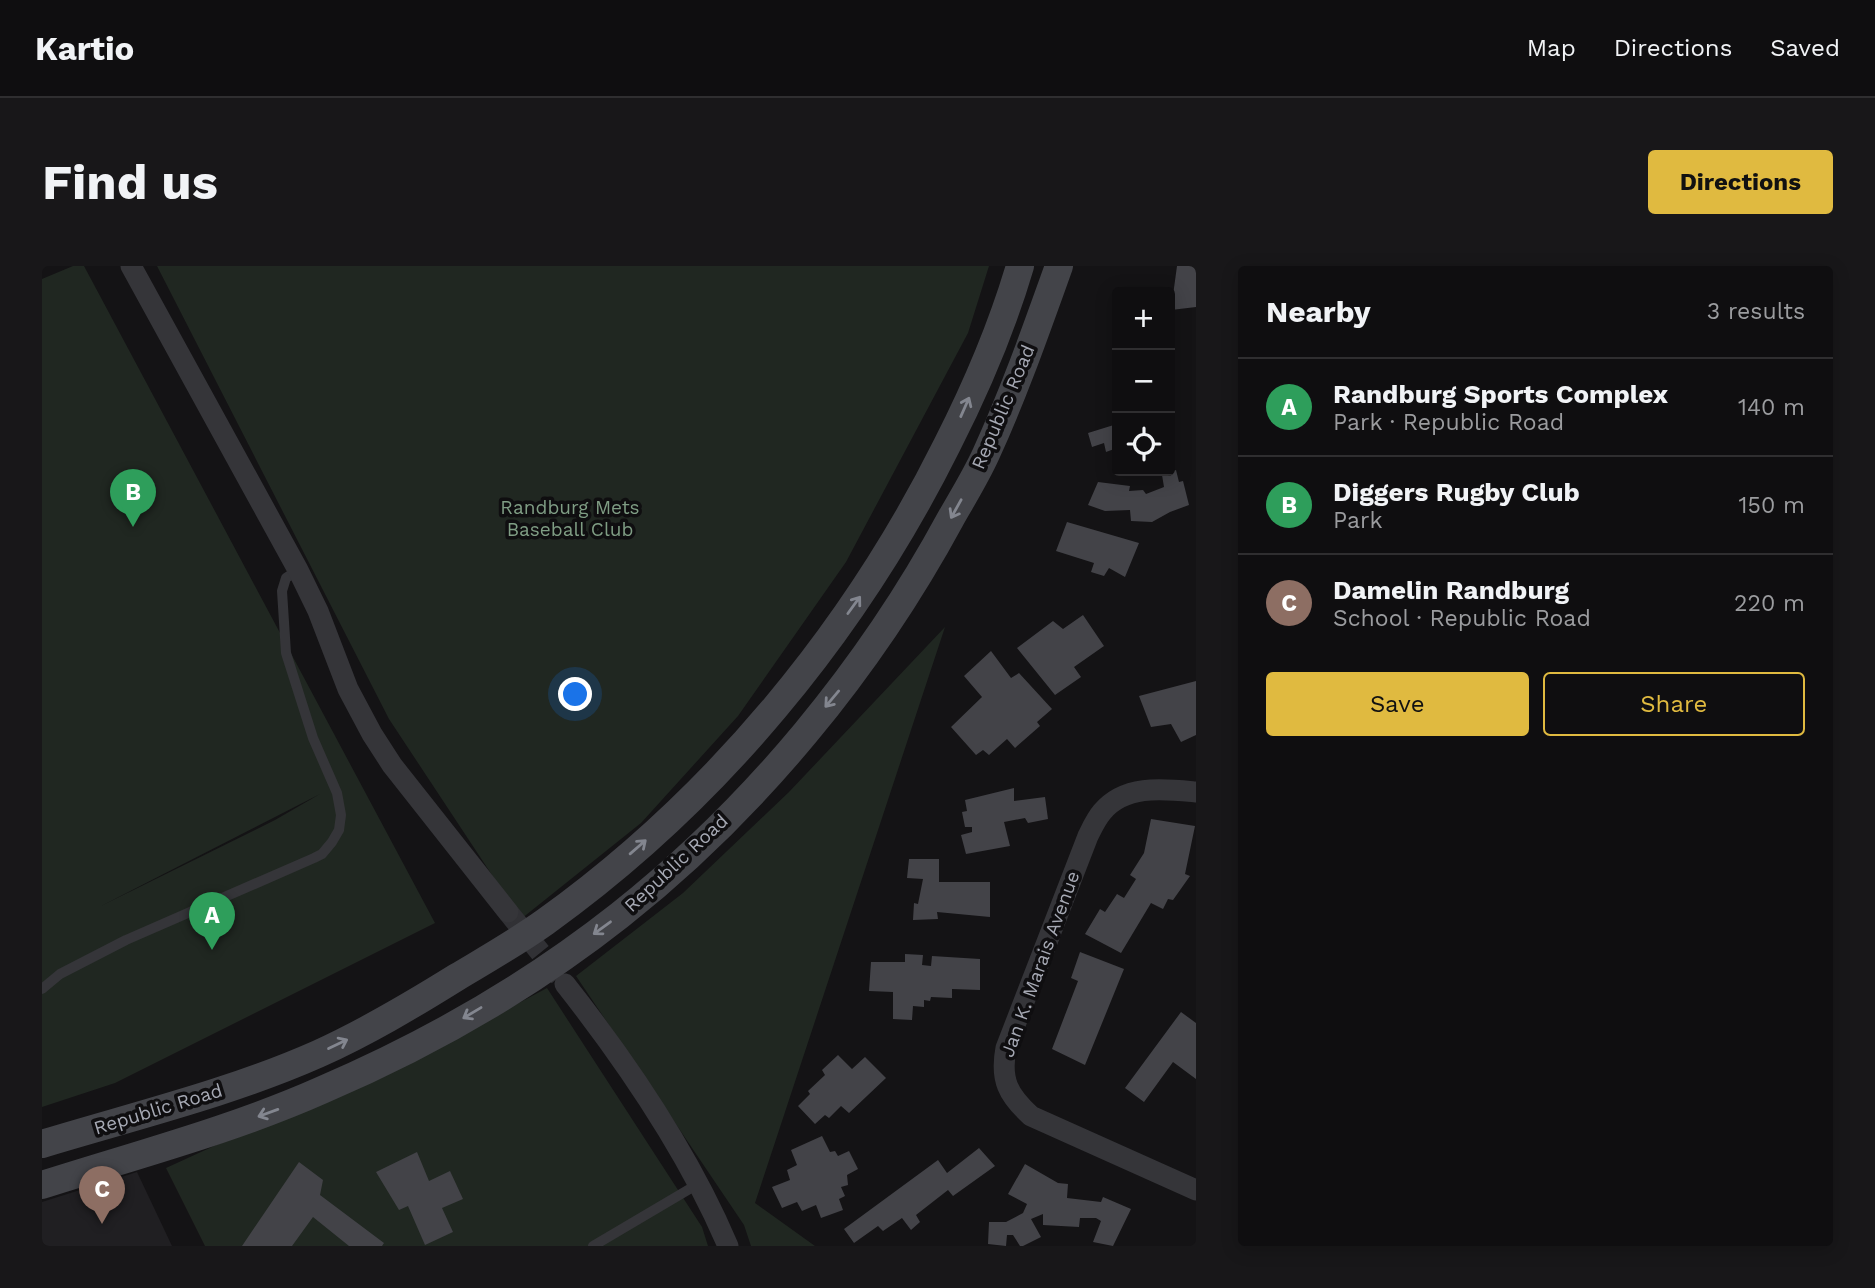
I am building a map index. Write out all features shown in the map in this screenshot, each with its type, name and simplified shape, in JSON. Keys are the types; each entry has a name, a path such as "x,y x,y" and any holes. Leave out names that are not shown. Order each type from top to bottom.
{"main road":[{"name":"Republic Road","path":"42,1144 224,1089 316,1055 387,1021 546,921 644,841 718,773 772,711 855,603 905,523 958,424 989,353 1020,266"},
{"name":"Republic Road","path":"42,1185 227,1128 283,1107 388,1059 531,979 620,915 670,873 732,813 784,757 843,687 895,615 985,457 1019,376 1059,266"}],"street":[{"path":"131,266 298,570 318,611 348,690 372,734 391,765 509,912"},
{"name":"Jan K. Marais Avenue","path":"1196,792 1146,790 1122,795 1102,811 1088,836 1006,1048 1003,1065 1006,1086 1031,1116 1196,1190"},
{"path":"565,984 623,1063 671,1136 728,1246"}],"lane":[{"path":"42,989 60,974 126,940 314,858 326,850 337,835 341,816 337,793 313,738 286,653 282,591 286,578 298,570"},
{"path":"593,1246 698,1184"}],"shaded area":[{"path":"137,1172 172,1246 42,1246 42,1202"}],"green space":[{"path":"73,266 84,266 435,923 115,1083 42,1107 42,279","holes":["320,794 275,820 101,906"]},
{"name":"Randburg Mets Baseball Club","path":"157,266 989,266 968,333 846,562 738,716 641,823 521,919 389,719"},
{"path":"945,627 755,1203 815,1246 751,1246 744,1225 576,976 683,893 789,792"},
{"path":"547,988 702,1227 708,1246 205,1246 166,1168 468,1030"}],"building":[{"path":"1177,266 1196,266 1196,307 1175,310"},
{"path":"1112,426 1112,450 1106,452 1104,443 1092,447 1088,433"},
{"path":"1175,470 1179,482 1183,481 1189,505 1152,522 1131,521 1130,510 1105,511 1088,505 1098,482 1130,486 1129,491 1143,490 1146,494 1164,487 1162,476 1175,476"},
{"path":"1067,522 1139,543 1125,577 1109,568 1104,576 1091,572 1094,563 1056,551"},
{"path":"1083,615 1104,646 1074,667 1081,677 1055,695 1017,648 1053,621 1063,629"},
{"path":"991,651 1011,678 1019,673 1052,709 1037,722 1040,726 1015,748 1007,739 989,755 983,750 976,755 951,727 982,697 964,676"},
{"path":"1196,681 1196,735 1181,742 1171,724 1151,727 1139,696"},
{"path":"1014,788 1014,801 1045,797 1048,819 1028,823 1025,818 1004,822 1010,846 966,854 961,835 972,832 972,827 965,827 962,812 967,811 965,800"},
{"path":"1151,819 1195,826 1185,874 1190,876 1173,900 1168,899 1163,909 1151,903 1121,953 1085,934 1100,909 1105,912 1117,894 1124,898 1136,879 1130,875 1144,853"},
{"path":"909,859 939,859 939,882 990,882 990,917 937,912 938,919 913,920 914,903 918,904 923,879 907,878"},
{"path":"1080,952 1124,969 1085,1065 1052,1049 1078,981 1071,978"},
{"path":"905,954 923,955 922,965 931,966 932,956 980,959 980,990 952,989 952,998 931,997 930,1001 924,1000 924,1007 913,1006 912,1020 893,1019 893,992 869,991 871,962 905,962"},
{"path":"1181,1012 1196,1023 1196,1079 1173,1062 1144,1102 1125,1088"},
{"path":"838,1055 852,1069 865,1057 886,1078 849,1113 841,1106 829,1118 825,1115 815,1124 798,1106 810,1094 808,1091 825,1075 822,1070"},
{"path":"822,1136 830,1152 835,1151 838,1156 849,1151 858,1169 847,1175 848,1185 841,1187 845,1196 839,1199 843,1210 821,1218 816,1205 802,1211 797,1202 782,1208 772,1187 790,1180 787,1170 797,1165 791,1150"},
{"path":"979,1148 995,1166 953,1196 948,1190 916,1215 920,1222 911,1230 902,1218 883,1231 878,1226 854,1243 844,1229 938,1160 947,1173"},
{"path":"417,1152 429,1181 450,1171 463,1199 442,1208 453,1232 425,1245 408,1206 399,1210 376,1172"},
{"path":"299,1162 323,1180 320,1195 384,1243 382,1246 349,1246 313,1217 292,1246 242,1246"},
{"path":"1025,1164 1058,1183 1068,1184 1067,1198 1101,1202 1103,1197 1131,1209 1113,1246 1093,1242 1101,1221 1096,1218 1080,1218 1079,1227 1043,1225 1043,1214 1031,1219 1041,1237 1023,1246 1020,1246 1013,1235 1007,1235 1006,1246 988,1244 989,1222 1006,1222 1023,1213 1027,1204 1008,1194"}],"tunnel":[{"path":"508,912 560,977"}],"place":[{"name":"Diggers Rugby Club","path":"133,527"},
{"name":"Randburg Sports Complex","path":"212,950"},
{"name":"Damelin Randburg","path":"102,1224"}]}
